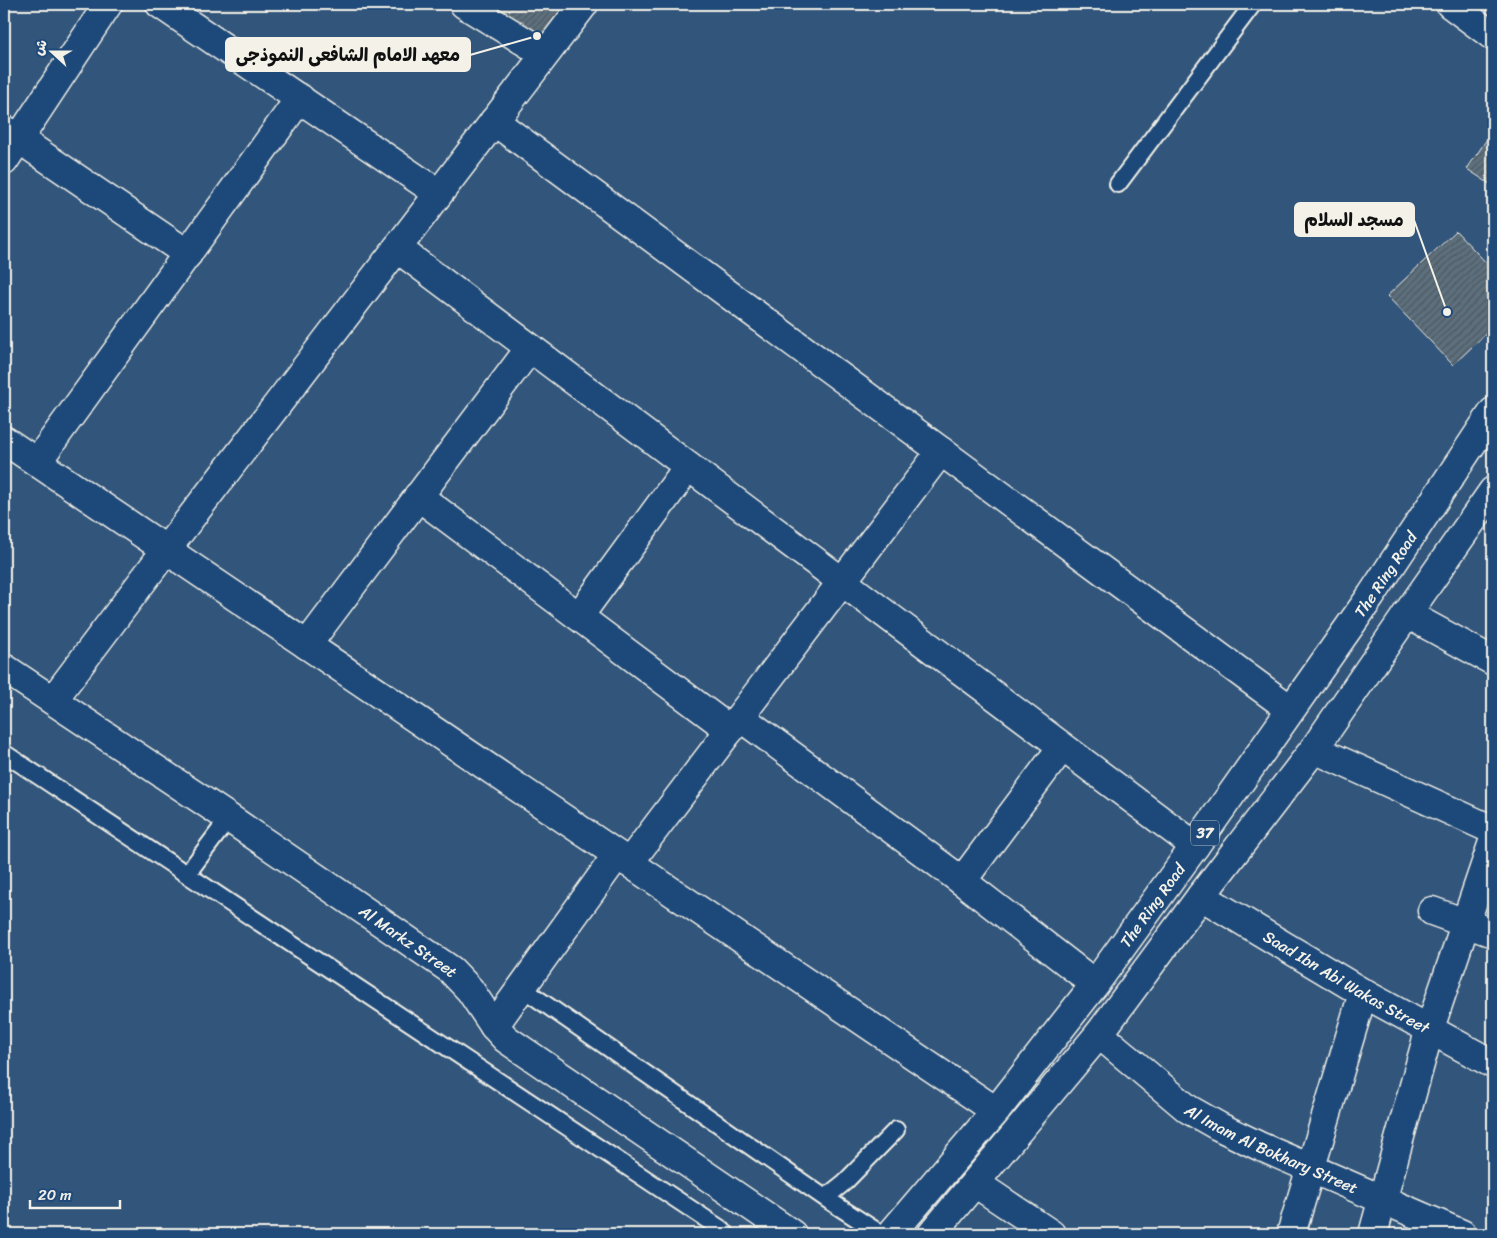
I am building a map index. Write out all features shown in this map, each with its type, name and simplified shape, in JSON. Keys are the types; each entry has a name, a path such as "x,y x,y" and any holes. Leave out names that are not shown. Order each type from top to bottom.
{"street":[{"path":"108,4 9,143 188,254"},
{"path":"160,4 438,193"},
{"path":"464,4 545,54"},
{"path":"53,700 584,4"},
{"path":"1450,4 1493,36"},
{"path":"37,462 300,98"},
{"path":"494,122 1290,709"},
{"path":"396,248 1195,846"},
{"path":"307,645 530,348"},
{"name":"The Ring Road","path":"891,1234 996,1111 1095,984 1371,596 1493,412"},
{"path":"4,440 996,1111"},
{"path":"494,1026 623,859 735,724 942,452"},
{"path":"579,616 688,467"},
{"name":"The Ring Road","path":"932,1234 1098,1034 1314,749 1493,491"},
{"path":"418,496 579,616 962,881 1095,984"},
{"path":"1406,614 1493,661"},
{"name":"Al Markz Street","path":"4,668 229,818 451,970 470,990 494,1026 506,1040 792,1234"},
{"path":"962,881 1062,747"},
{"path":"1314,749 1493,830"},
{"path":"1373,1234 1384,1200 1430,1028 1493,842"},
{"name":"Saad Ibn Abi Wakas Street","path":"1201,896 1363,993 1493,1064"},
{"path":"1432,911 1493,933"},
{"path":"1291,1234 1312,1169 1363,993"},
{"name":"Al Imam Al Bokhary Street","path":"1098,1034 1188,1109 1251,1142 1462,1234"},
{"path":"975,1183 1051,1234"}],"lane":[{"path":"1118,184 1253,4"},
{"path":"4,753 726,1234"},
{"path":"186,874 229,818"},
{"path":"522,988 825,1198 881,1234"},
{"path":"825,1198 845,1182 896,1130"}],"building":[{"path":"460,4 593,4 547,67"},
{"path":"1493,130 1493,186 1467,169"},
{"path":"1456,231 1493,270 1493,327 1453,365 1387,296"}],"place":[{"name":"معهد الامام الشافعى النموذجى","path":"537,36"},
{"name":"مسجد السلام","path":"1447,312"}]}
